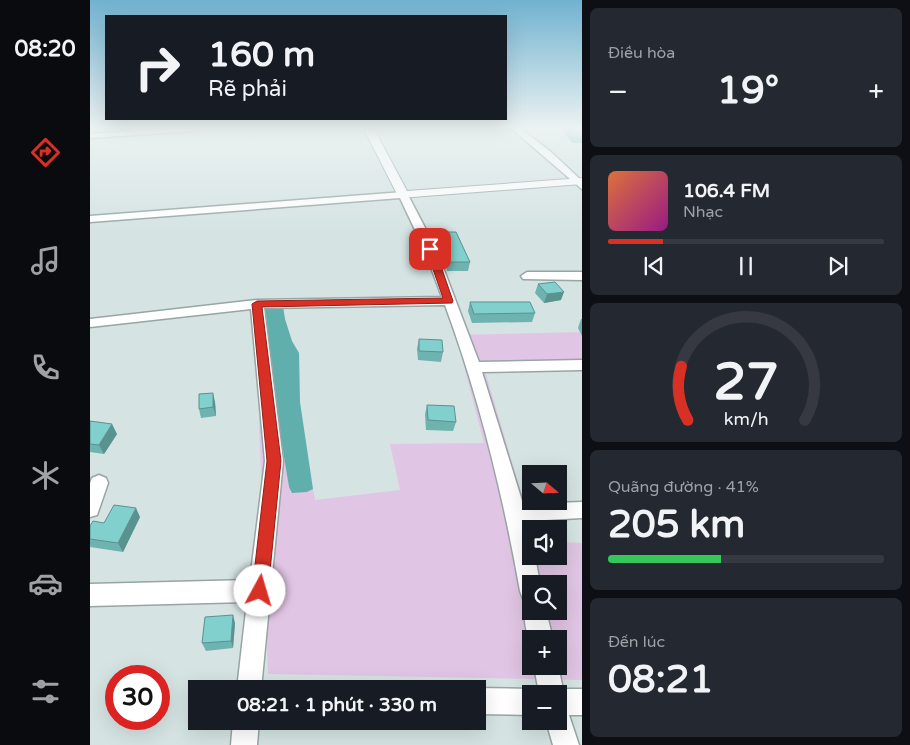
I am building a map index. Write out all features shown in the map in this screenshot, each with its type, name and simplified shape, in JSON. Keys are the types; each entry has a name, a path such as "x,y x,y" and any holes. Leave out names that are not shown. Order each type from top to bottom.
{"street":[{"path":"387,164 430,249 465,340 516,513 528,575"},
{"path":"558,164 581,183"},
{"path":"90,219 581,183"},
{"path":"527,276 582,276"},
{"path":"90,323 257,304 449,301"},
{"path":"250,680 274,461 257,304"},
{"path":"473,367 582,364"},
{"path":"90,509 99,483"},
{"path":"516,513 582,510"},
{"path":"90,595 260,591"},
{"path":"486,701 522,702"},
{"path":"567,702 582,702"},
{"path":"244,745 245,730"},
{"path":"562,730 566,745"}],"shaded area":[{"path":"255,305 264,307 271,411 282,445 289,487 307,492 313,489 315,500 400,490 390,444 484,443 456,335 582,332 582,370 485,371 522,495 522,510 526,510 529,520 522,520 522,565 567,565 567,542 582,543 582,680 268,674"}],"water":[{"path":"264,306 283,306 292,341 299,353 300,402 313,489 307,492 292,493 289,487 282,445 271,411"}],"building":[{"path":"440,232 456,232 470,262 449,262"},
{"path":"555,282 564,292 547,294 538,284"},
{"path":"470,302 530,302 535,313 474,314"},
{"path":"419,339 442,340 443,352 419,351"},
{"path":"213,393 213,407 199,409 199,394"},
{"path":"427,405 454,406 456,422 428,420"},
{"path":"90,421 112,424 99,445 90,444"},
{"path":"114,505 136,508 118,543 90,539 90,526 93,521 104,523"},
{"path":"233,615 231,641 202,643 205,617"}],"route":[{"path":"260,591 274,461 257,304 449,301 430,249"}]}
